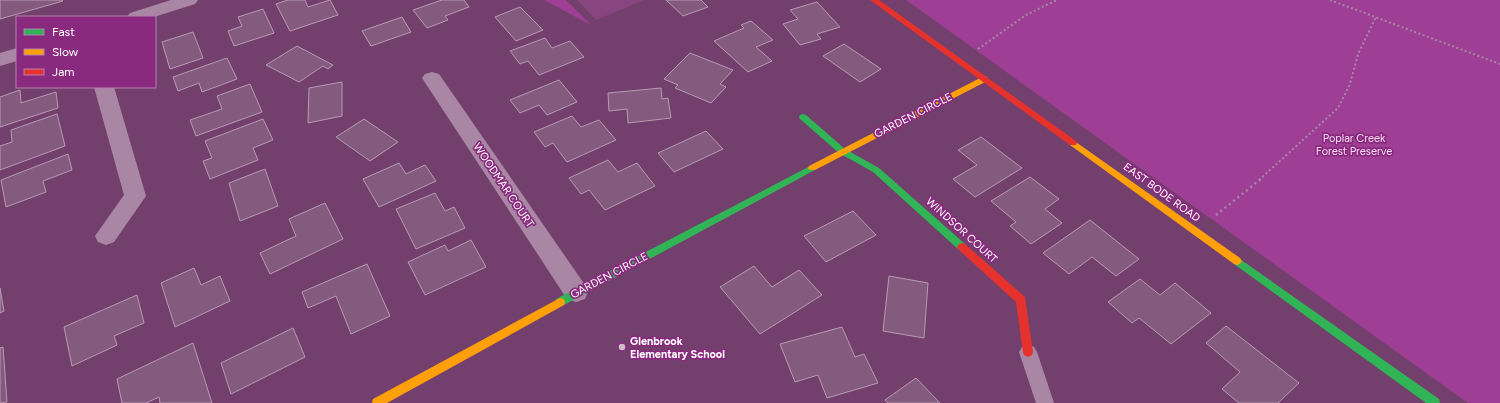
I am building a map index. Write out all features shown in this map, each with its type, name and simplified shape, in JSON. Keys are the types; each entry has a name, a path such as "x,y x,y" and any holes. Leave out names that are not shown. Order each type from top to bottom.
{"street":[{"path":"139,16 189,0"},
{"name":"EAST BODE ROAD","path":"874,0 1436,403"},
{"path":"0,60 16,54"},
{"name":"WOODMAR COURT","path":"432,78 576,292"},
{"name":"GARDEN CIRCLE","path":"377,403 576,292 842,151 984,79"},
{"path":"104,88 135,196 106,236"},
{"path":"803,117 842,151"},
{"name":"WINDSOR COURT","path":"842,151 876,170 1021,300 1028,352"}],"lane":[{"path":"1028,352 1045,403"}],"path":[{"path":"957,60 985,45 1026,15 1057,0"},
{"path":"1330,0 1500,64"},
{"path":"1196,231 1273,169 1338,108 1350,84 1358,54 1376,17"}],"green space":[{"path":"544,0 566,0 591,25"},
{"name":"Poplar Creek Forest Preserve","path":"906,0 1500,0 1500,403 1468,403"}],"shaded area":[{"path":"577,0 644,0 596,20"}],"building":[{"path":"0,0 62,0 63,1 0,19"},
{"path":"288,0 305,0 308,7 330,0 338,15 290,31 276,4"},
{"path":"442,0 464,0 469,7 445,16 448,20 427,28 413,10"},
{"path":"666,0 701,0 708,7 683,16"},
{"path":"817,2 840,27 817,34 821,39 800,45 783,24 798,19 790,10"},
{"path":"520,7 543,30 516,41 495,17"},
{"path":"263,9 274,33 234,46 228,31 242,26 238,17"},
{"path":"402,17 411,32 371,46 362,31"},
{"path":"751,21 773,40 756,47 772,61 748,72 714,41 744,28 741,25"},
{"path":"193,32 203,58 170,69 162,42"},
{"path":"545,38 552,48 570,41 584,57 539,75 528,61 520,64 510,51"},
{"path":"844,44 881,69 860,82 823,56"},
{"path":"297,46 333,65 328,69 323,66 299,82 266,65"},
{"path":"690,53 733,70 720,84 726,87 711,103 675,88 678,85 664,79"},
{"path":"227,58 237,79 202,92 199,83 178,91 173,77"},
{"path":"559,80 577,102 547,115 539,105 520,113 510,100"},
{"path":"342,82 342,116 308,123 309,88"},
{"path":"250,84 262,112 196,136 190,120 222,109 217,96"},
{"path":"661,88 662,99 668,98 671,118 628,123 627,109 609,111 608,93"},
{"path":"20,90 21,103 56,92 58,108 0,127 0,97"},
{"path":"57,114 65,146 0,170 0,146 12,142 11,130"},
{"path":"572,116 581,127 599,120 616,140 567,162 553,143 545,147 534,132"},
{"path":"263,119 273,140 253,148 258,160 210,179 203,161 212,158 205,141"},
{"path":"364,119 398,142 370,161 336,137"},
{"path":"706,131 723,149 674,172 658,153"},
{"path":"981,137 1022,168 975,197 953,179 977,165 958,150"},
{"path":"68,154 72,170 43,181 46,192 6,207 1,180"},
{"path":"608,160 618,172 637,163 655,186 605,210 589,190 581,194 569,178"},
{"path":"399,163 406,174 425,165 436,181 379,207 363,179"},
{"path":"265,169 278,206 240,221 229,183"},
{"path":"1030,177 1059,199 1045,209 1062,223 1031,244 1010,226 1016,222 991,201"},
{"path":"435,193 445,211 454,207 465,228 416,249 396,209"},
{"path":"325,203 343,239 270,274 260,253 296,236 289,219"},
{"path":"853,211 876,235 826,262 804,236"},
{"path":"1090,220 1139,259 1116,276 1092,257 1069,274 1043,253"},
{"path":"471,240 486,267 425,295 408,262 445,245 448,251"},
{"path":"367,264 390,316 351,334 336,296 308,308 302,292"},
{"path":"754,266 772,287 799,270 822,295 760,334 720,287"},
{"path":"194,268 201,285 220,276 230,301 175,327 161,283"},
{"path":"889,276 928,283 924,338 883,331"},
{"path":"1140,279 1160,295 1175,283 1211,313 1171,344 1139,318 1132,323 1108,302"},
{"path":"0,288 4,311 0,313"},
{"path":"137,295 144,323 114,336 117,345 72,366 64,327"},
{"path":"1226,326 1299,383 1278,403 1239,403 1222,389 1240,372 1206,343"},
{"path":"842,327 855,357 864,354 878,383 827,398 818,375 795,382 780,344"},
{"path":"293,328 305,357 231,394 221,363"},
{"path":"193,343 212,403 160,403 159,397 146,403 122,403 117,379"},
{"path":"3,347 7,402 0,403 0,348"},
{"path":"916,378 940,403 888,403 885,400"}],"traffic: fast":[{"path":"803,117 842,151 876,170 962,247"},
{"path":"560,302 812,168"},
{"path":"1237,261 1435,403"}],"traffic: slow":[{"path":"812,168 984,79"},
{"path":"1073,143 1237,261"},
{"path":"377,403 560,302"}],"traffic: jam":[{"path":"874,0 1073,143"},
{"path":"962,247 1021,300 1028,352"}],"place":[{"name":"Glenbrook Elementary School","path":"622,347"}]}
